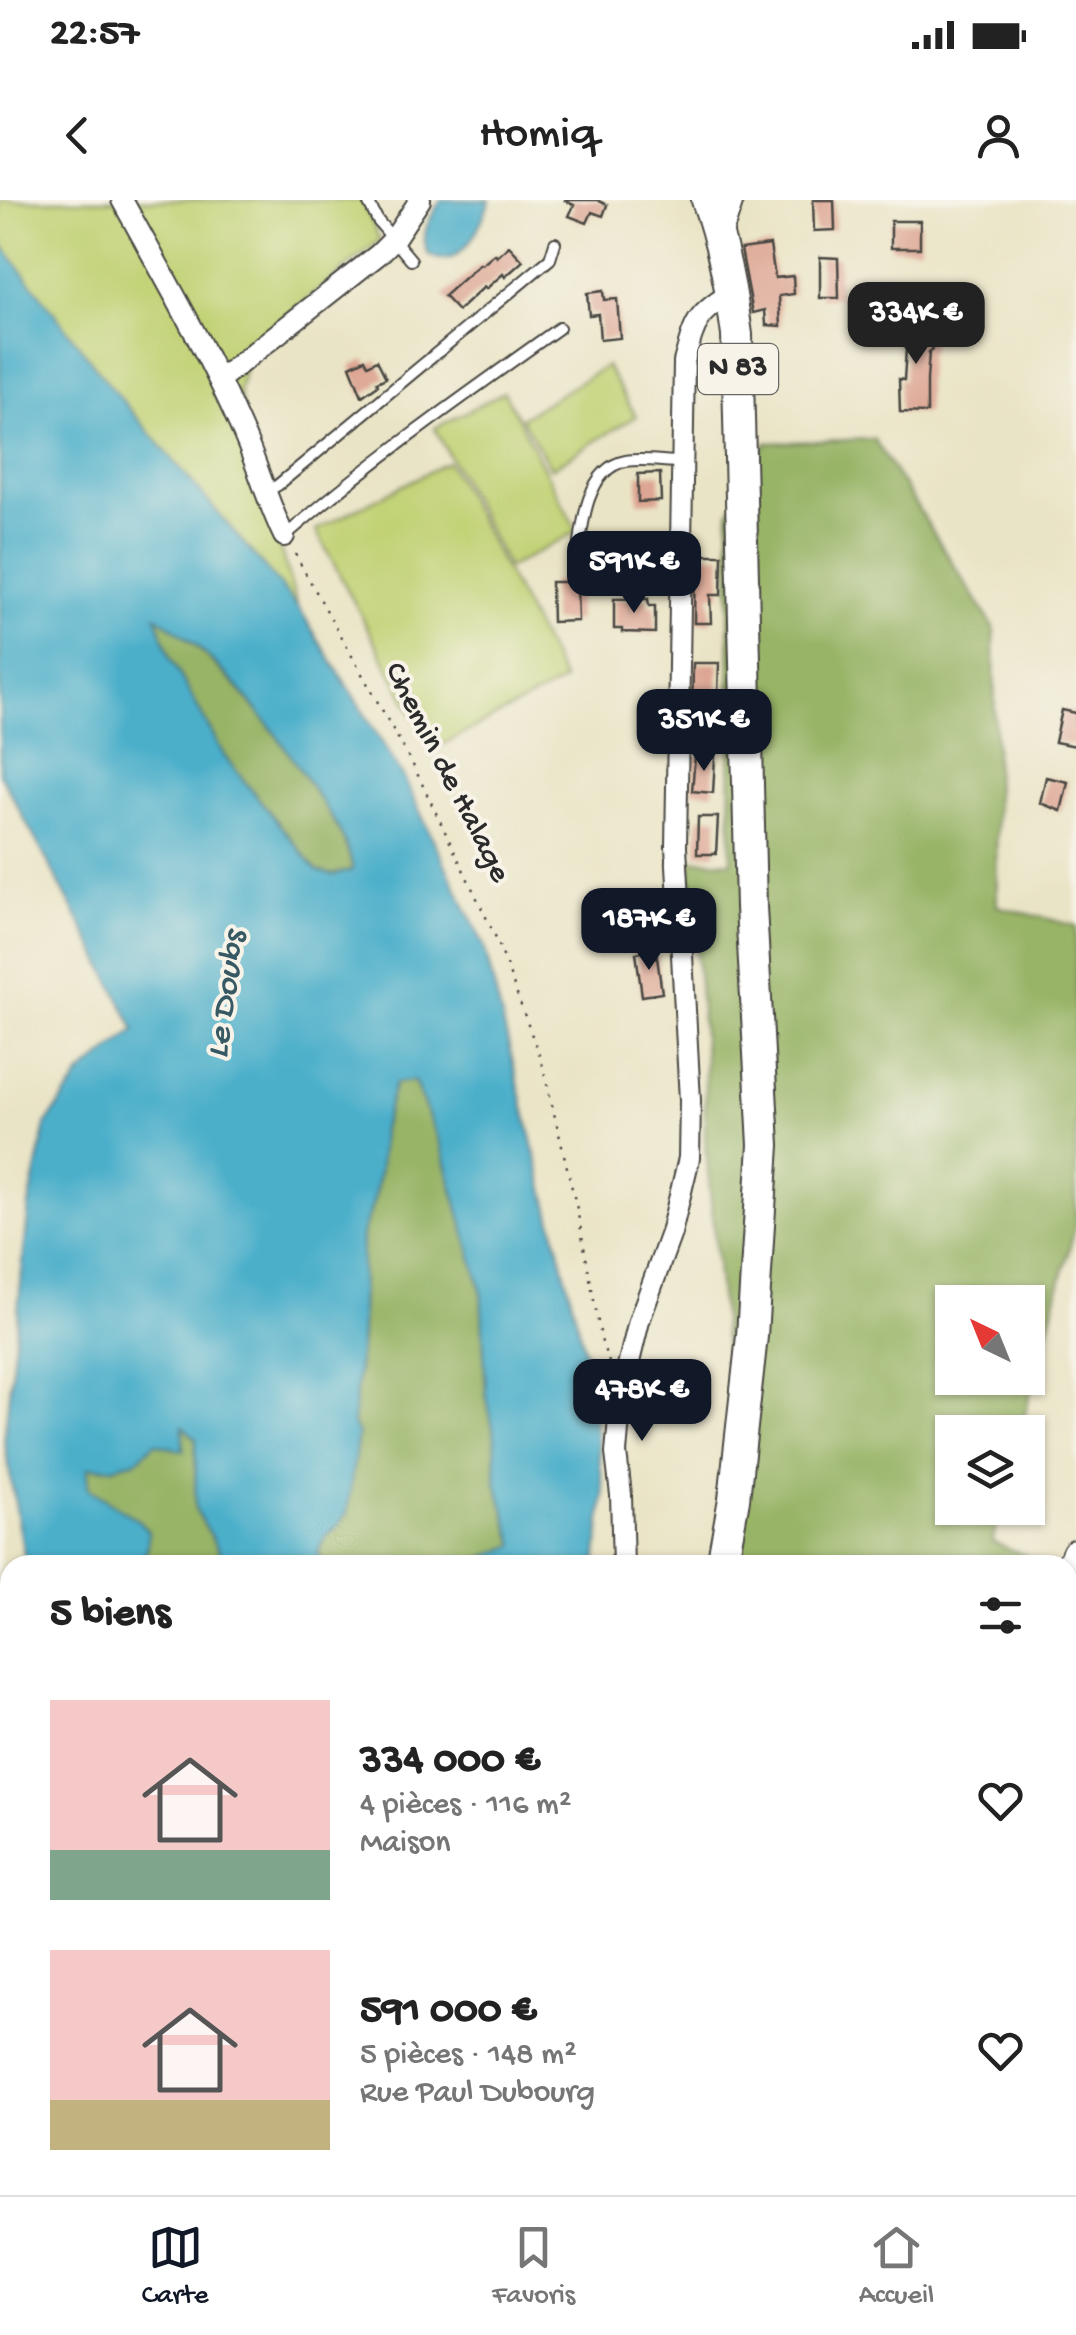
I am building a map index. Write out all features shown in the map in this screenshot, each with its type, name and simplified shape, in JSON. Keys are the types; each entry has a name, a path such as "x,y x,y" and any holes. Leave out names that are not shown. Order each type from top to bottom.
{"main road":[{"name":"N 83","path":"707,200 732,292 737,335 751,907 764,1145 752,1336 724,1555"}],"street":[{"path":"122,200 219,380 284,536"},
{"path":"219,380 378,254 394,239 420,200"},
{"path":"720,239 732,200"},
{"path":"623,1555 616,1453 620,1395 639,1321 671,1233 689,1158 690,1100 676,846 684,362 695,325 707,307 732,292"}],"lane":[{"path":"367,200 378,221 411,260"},
{"path":"266,492 550,259 555,243"},
{"path":"284,536 318,506 558,328"},
{"path":"576,576 588,496 602,476 624,461 682,462"}],"path":[{"name":"Chemin de Halage","path":"284,536 414,767 497,940 542,1063 577,1210 602,1343 620,1395"}],"green space":[{"path":"0,200 362,200 380,240 251,345 239,391 261,501 273,525 298,607 110,386 7,253 0,242"},
{"path":"606,366 636,416 551,468 521,418"},
{"path":"504,392 577,531 508,568 435,428"},
{"path":"874,439 994,628 997,906 1076,926 1076,1224 1045,1339 1045,1285 935,1285 935,1395 1030,1395 1025,1415 935,1415 935,1525 996,1525 992,1542 1024,1555 740,1555 743,1537 705,1139 705,1060 689,860 731,862 729,511 766,443"},
{"path":"448,462 564,681 432,750 316,530"},
{"path":"155,614 222,671 278,738 337,827 353,870 333,875 317,871 225,757 170,657"},
{"path":"414,1081 441,1146 481,1289 486,1394 495,1438 496,1482 515,1546 491,1555 319,1555 318,1551 339,1525 358,1434 353,1425 361,1338 362,1234 374,1200 382,1129 395,1083"},
{"path":"182,1425 196,1439 195,1508 220,1555 145,1555 148,1546 88,1488 88,1468 113,1467"}],"water":[{"path":"441,200 490,200 468,244 450,258 440,259 428,254 425,233"},
{"name":"Le Doubs","path":"0,242 110,386 299,608 403,776 484,946 588,1366 604,1495 597,1555 490,1555 515,1545 496,1482 495,1438 486,1394 481,1289 441,1146 414,1081 395,1083 382,1129 374,1200 362,1234 361,1331 353,1425 358,1434 347,1513 328,1534 319,1555 220,1555 195,1508 196,1439 183,1426 183,1451 155,1443 136,1461 88,1468 88,1488 148,1531 145,1555 24,1555 4,1441 29,1205 46,1124 81,1074 135,1030 0,774","holes":["156,616 204,653 245,696 282,744 339,830 353,870 333,875 317,871 225,757 170,657"]}],"building":[{"path":"564,200 597,200 607,205 603,216 592,212 587,223 569,216 574,205"},
{"path":"813,200 834,200 835,230 814,231"},
{"path":"891,221 920,221 920,248 891,248"},
{"path":"770,245 775,278 793,276 794,294 779,296 781,326 766,325 765,310 753,313 741,249"},
{"path":"509,246 523,261 505,277 503,274 484,287 458,311 444,296 480,264 495,254 497,257"},
{"path":"820,257 838,258 839,298 820,298"},
{"path":"603,291 604,300 617,299 620,338 600,340 598,314 589,315 587,293"},
{"path":"908,318 933,320 927,413 900,412 899,379 904,380"},
{"path":"365,359 368,365 377,360 386,378 362,396 350,366"},
{"path":"660,473 661,501 638,502 638,474"},
{"path":"695,555 722,555 721,595 710,595 711,623 694,623"},
{"path":"551,582 577,586 578,621 552,622"},
{"path":"614,599 648,599 649,606 655,606 655,633 614,629"},
{"path":"693,663 719,663 717,724 692,721"},
{"path":"1062,710 1076,713 1076,746 1055,742"},
{"path":"695,756 715,757 713,793 692,791"},
{"path":"1046,777 1068,782 1061,811 1040,803"},
{"path":"698,817 718,817 716,854 697,854"},
{"path":"656,950 662,993 642,996 636,953"}]}
